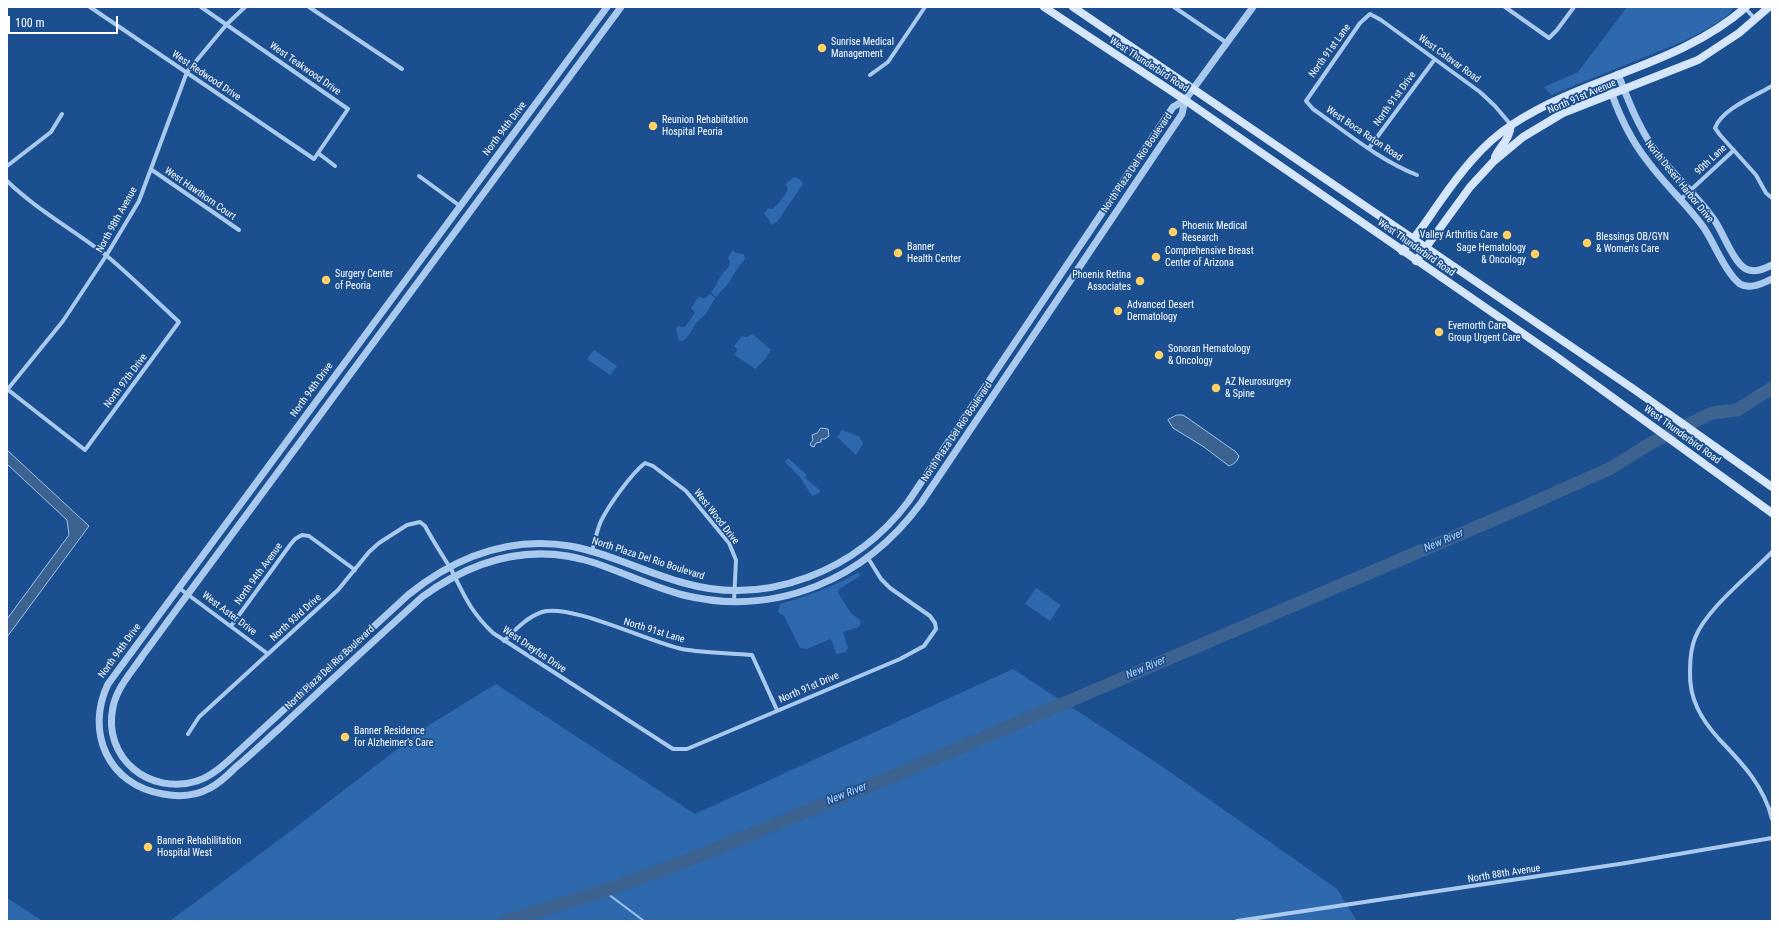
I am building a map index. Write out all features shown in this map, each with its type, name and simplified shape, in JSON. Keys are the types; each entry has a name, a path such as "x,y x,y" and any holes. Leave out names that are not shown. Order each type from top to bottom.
{"main road":[{"name":"West Thunderbird Road","path":"1044,7 1185,100 1618,400 1772,513"},
{"name":"West Thunderbird Road","path":"1073,7 1636,390 1772,487"},
{"name":"North 91st Avenue","path":"1402,250 1414,240 1458,177 1481,149 1511,125 1556,100 1684,48 1709,35 1745,7"},
{"name":"North 91st Avenue","path":"1416,261 1470,187 1493,162 1511,146 1540,126 1563,113 1698,60 1756,20 1769,7"},
{"path":"1493,162 1499,148 1507,142 1511,125"}],"street":[{"name":"West Redwood Drive","path":"90,7 314,159"},
{"name":"West Teakwood Drive","path":"201,7 348,109 314,159"},
{"name":"North 98th Avenue","path":"7,389 63,321 106,256 139,201 152,170 187,72 227,24 245,7"},
{"path":"309,7 402,69"},
{"path":"608,7 619,10"},
{"name":"North 94th Drive","path":"144,789 123,776 108,756 100,733 99,718 105,691 114,676 280,450 608,7"},
{"path":"870,75 888,62 925,7"},
{"path":"1174,7 1227,43"},
{"path":"1185,100 1253,7"},
{"path":"1505,7 1549,38 1557,30 1574,7"},
{"path":"1745,7 1756,20"},
{"name":"North 94th Drive","path":"148,779 128,764 119,750 112,733 111,716 119,690 188,594 619,10"},
{"name":"West Calavar Road","path":"1370,14 1381,20 1480,92 1495,106 1511,125"},
{"name":"North 91st Lane","path":"1306,101 1360,23 1370,14"},
{"path":"580,44 589,50"},
{"name":"North 91st Drive","path":"1369,148 1434,59"},
{"name":"North Desert Harbor Drive","path":"1618,74 1637,121 1650,144 1707,210 1722,230 1738,263 1752,271 1761,270 1772,265"},
{"name":"North Desert Harbor Drive","path":"1607,79 1626,127 1641,154 1712,239 1731,275 1742,285 1752,286 1772,279"},
{"path":"1771,198 1766,193 1756,175 1715,128 1718,120 1727,112 1772,86"},
{"name":"North Plaza Del Rio Boulevard","path":"148,779 160,783 189,784 200,781 210,775 239,751 408,595 448,566 481,552 528,544 564,545 592,551 683,583 712,589 735,591 771,587 813,576 854,554 889,525 911,497 1173,107 1185,100"},
{"name":"North Plaza Del Rio Boulevard","path":"144,789 169,795 191,795 210,788 218,783 422,597 454,576 475,566 499,558 528,555 560,556 583,560 669,591 710,600 734,601 778,598 818,586 841,575 868,558 897,532 921,503 1182,114 1185,100"},
{"name":"West Boca Raton Road","path":"1306,101 1313,109 1369,148 1403,169 1417,175"},
{"path":"7,166 51,132 62,114"},
{"name":"90th Lane","path":"1680,199 1734,150"},
{"path":"318,153 335,166"},
{"path":"496,158 504,165"},
{"name":"West Hawthorn Court","path":"152,170 239,230"},
{"path":"1130,171 1140,178"},
{"path":"419,176 469,212"},
{"path":"7,181 20,194 46,214 106,256"},
{"name":"North 97th Drive","path":"7,389 85,450 179,322 106,256"},
{"path":"1073,256 1082,263"},
{"path":"1034,313 1044,320"},
{"path":"994,373 1004,379"},
{"path":"958,426 968,433"},
{"path":"280,450 289,457"},
{"name":"West Wood Drive","path":"592,551 601,521 607,511 638,469 645,463 652,466 686,491 729,543 736,560 734,601"},
{"name":"North 93rd Drive","path":"188,734 199,717 338,590 369,552 389,536 407,525 414,522 420,522"},
{"name":"West Dreyfus Drive","path":"420,522 425,526 473,612 488,628 504,641 663,744 673,749 680,749"},
{"path":"889,525 897,532"},
{"name":"North 94th Avenue","path":"231,626 290,545 295,539 302,535 309,536 355,570"},
{"path":"528,544 528,555"},
{"path":"1772,552 1725,598 1703,625 1695,638 1690,664 1690,685 1694,704 1700,714 1714,733 1754,779 1766,799 1772,819"},
{"name":"North 91st Drive","path":"680,749 688,748 915,652 924,646 936,629 935,623 930,616 890,588 881,579 868,558"},
{"path":"813,576 818,586"},
{"name":"West Aster Drive","path":"179,588 268,654"},
{"name":"North 91st Lane","path":"504,641 518,627 532,618 543,612 556,611 573,612 656,642 682,648 721,654 752,655 777,710"},
{"name":"North 88th Avenue","path":"1237,921 1618,865 1772,838"}],"shaded area":[{"path":"1627,7 1734,7 1731,12 1719,22 1682,42 1551,95 1544,87 1578,72"},
{"path":"794,177 800,179 803,184 777,222 771,225 768,218 764,214 768,208 772,209 778,204 788,190 786,184"},
{"path":"733,250 736,253 744,254 745,259 728,284 716,297 711,293 729,266 730,262 728,258"},
{"path":"710,294 715,298 706,314 697,322 683,341 679,341 676,329 679,325 681,327 685,327 695,313 691,308 699,296 704,299"},
{"path":"753,334 771,350 765,359 755,369 735,355 737,349 734,346 742,336 747,337"},
{"path":"594,350 617,366 610,375 587,359"},
{"path":"1177,415 1183,415 1236,452 1239,456 1234,464 1229,466 1204,447 1173,428 1168,420"},
{"path":"821,428 828,429 829,436 825,439 821,439 821,442 816,443 814,447 811,446 810,444 813,440 812,435 817,433"},
{"path":"842,430 860,437 863,444 856,455 837,437"},
{"path":"7,450 89,526 7,637 7,619 69,535 67,520 7,464"},
{"path":"788,458 807,475 805,478 820,490 819,493 812,496 799,476 785,462"},
{"path":"859,572 860,576 839,589 838,593 851,613 861,621 859,627 843,632 848,648 846,652 836,654 830,639 807,649 800,648 784,616 778,612 780,604 820,591"},
{"path":"1036,588 1061,605 1050,621 1025,604"},
{"path":"1013,669 1163,767 1337,889 1357,921 170,921 426,727 496,684 695,814"},
{"path":"7,898 43,921 7,921"}],"waterway":[{"name":"New River","path":"506,921 604,891 688,860 908,770 1519,509 1611,468 1651,443 1712,413 1737,410 1772,388"},
{"path":"604,891 644,921"}],"place":[{"name":"Sunrise Medical Management","path":"822,48"},
{"name":"Reunion Rehabiitation Hospital Peoria","path":"653,126"},
{"name":"Phoenix Medical Research","path":"1173,232"},
{"name":"Valley Arthritis Care","path":"1507,235"},
{"name":"Blessings OB/GYN & Women's Care","path":"1587,243"},
{"name":"Banner Health Center","path":"898,253"},
{"name":"Sage Hematology & Oncology","path":"1535,254"},
{"name":"Comprehensive Breast Center of Arizona","path":"1156,257"},
{"name":"Surgery Center of Peoria","path":"326,280"},
{"name":"Phoenix Retina Associates","path":"1140,281"},
{"name":"Advanced Desert Dermatology","path":"1118,311"},
{"name":"Evernorth Care Group Urgent Care","path":"1439,332"},
{"name":"Sonoran Hematology & Oncology","path":"1159,355"},
{"name":"AZ Neurosurgery & Spine","path":"1216,388"},
{"name":"Banner Residence for Alzheimer's Care","path":"345,737"},
{"name":"Banner Rehabilitation Hospital West","path":"148,847"}]}
